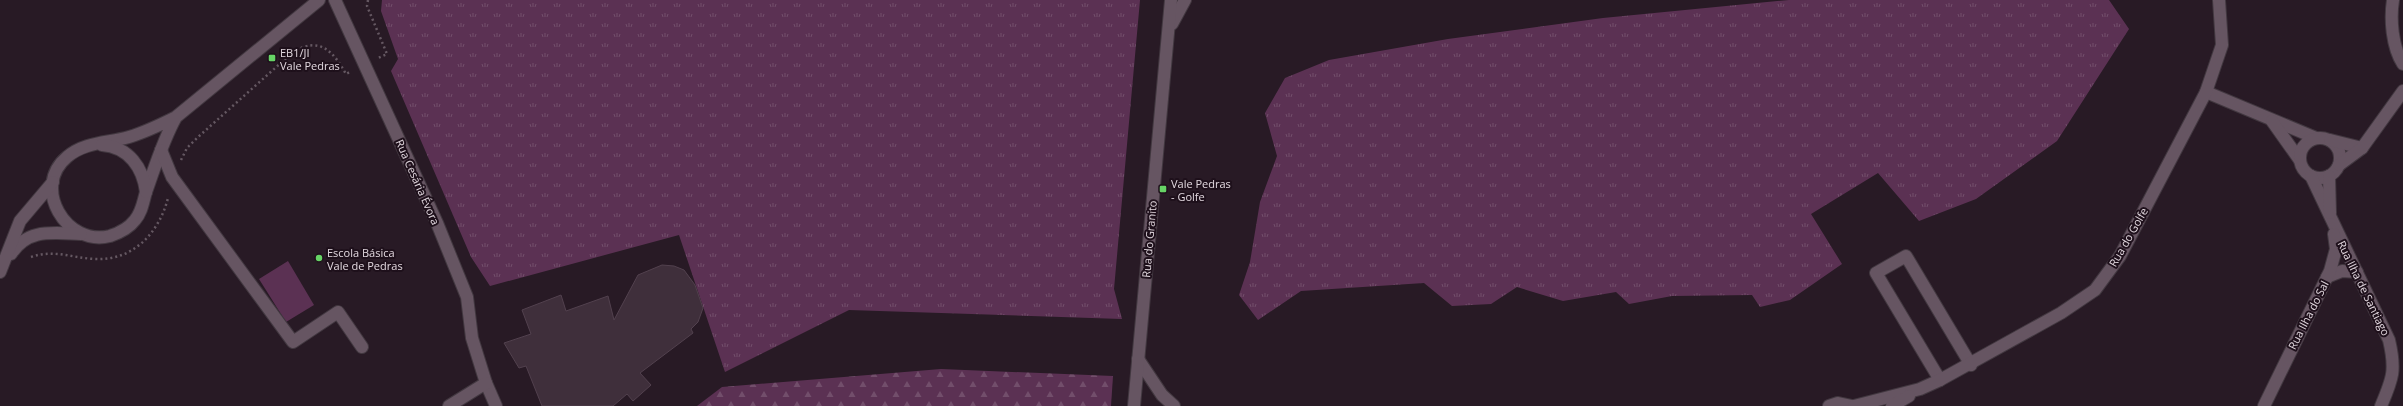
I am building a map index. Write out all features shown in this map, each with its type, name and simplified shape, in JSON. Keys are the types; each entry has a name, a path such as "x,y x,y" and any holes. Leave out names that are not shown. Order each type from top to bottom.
{"street":[{"path":"84,234 74,230 62,219 55,206 53,182 56,172 65,158 80,148 153,130 176,117 319,0"},
{"name":"Rua Cesária Évora","path":"335,0 436,223 467,297 472,338 481,370 496,406"},
{"name":"Rua do Granito","path":"1134,406 1171,0"},
{"path":"1168,31 1185,0"},
{"name":"Rua do Golfe","path":"1829,406 1838,403 1853,406 1920,389 1971,365 2061,314 2095,290 2120,256 2206,92 2222,45 2219,0"},
{"path":"2393,0 2391,12 2398,55 2403,64"},
{"path":"2311,176 2323,178 2329,176 2339,165 2362,148 2403,91"},
{"path":"2206,92 2272,121 2316,138 2362,148"},
{"path":"53,182 20,221 0,272 19,243 33,235 84,234 109,236 122,231 135,220 141,210 161,150 176,117"},
{"path":"2272,121 2299,159 2303,169 2311,176 2331,220"},
{"path":"2299,159 2306,143 2316,138"},
{"path":"2329,140 2338,148 2341,159 2339,165"},
{"path":"95,144 111,145 125,152 139,166 144,179 146,193"},
{"path":"161,150 172,177 293,342 338,312 362,347"},
{"path":"2329,176 2331,220"},
{"name":"Rua Ilha de Santiago","path":"2331,220 2389,340 2394,364 2389,387 2381,406"},
{"name":"Rua Ilha do Sal","path":"2264,406 2327,276 2336,249 2331,220"},
{"path":"1940,380 1876,274 1906,256 1971,365"},
{"path":"2327,276 2342,270 2357,272"},
{"path":"1138,360 1162,395 1174,406"},
{"path":"449,406 486,383"},
{"path":"1892,406 1920,389"}],"path":[{"path":"28,258 45,253 58,253 95,259 107,259 139,247 155,230 163,217 172,177 187,148 293,52 302,46 311,45 323,47 332,52 346,74 387,54 367,6 368,0"}],"green space":[{"path":"382,0 1140,0 1114,289 1122,319 849,310 725,372 679,235 490,286 471,257 391,71 398,59 381,11"},
{"path":"1789,0 2109,0 2129,29 2057,141 1976,199 1919,221 1878,173 1811,214 1842,264 1790,300 1760,307 1752,295 1672,296 1629,304 1616,292 1563,301 1517,287 1491,304 1452,306 1424,283 1301,291 1258,320 1239,295 1250,262 1260,202 1277,156 1265,113 1285,78 1329,60 1448,39 1603,18"},
{"path":"288,261 314,305 286,322 259,279"},
{"path":"941,369 1113,376 1111,406 697,406 722,387"}],"building":[{"path":"662,265 674,266 684,270 695,285 703,308 698,322 691,329 693,333 640,373 651,385 633,401 627,394 613,406 542,406 526,366 519,368 504,343 531,334 522,310 561,295 566,311 608,296 614,320 638,275"}],"place":[{"name":"EB1/JI Vale Pedras","path":"272,58"},
{"name":"Vale Pedras - Golfe","path":"1163,189"},
{"name":"Escola Básica Vale de Pedras","path":"319,258"}]}
